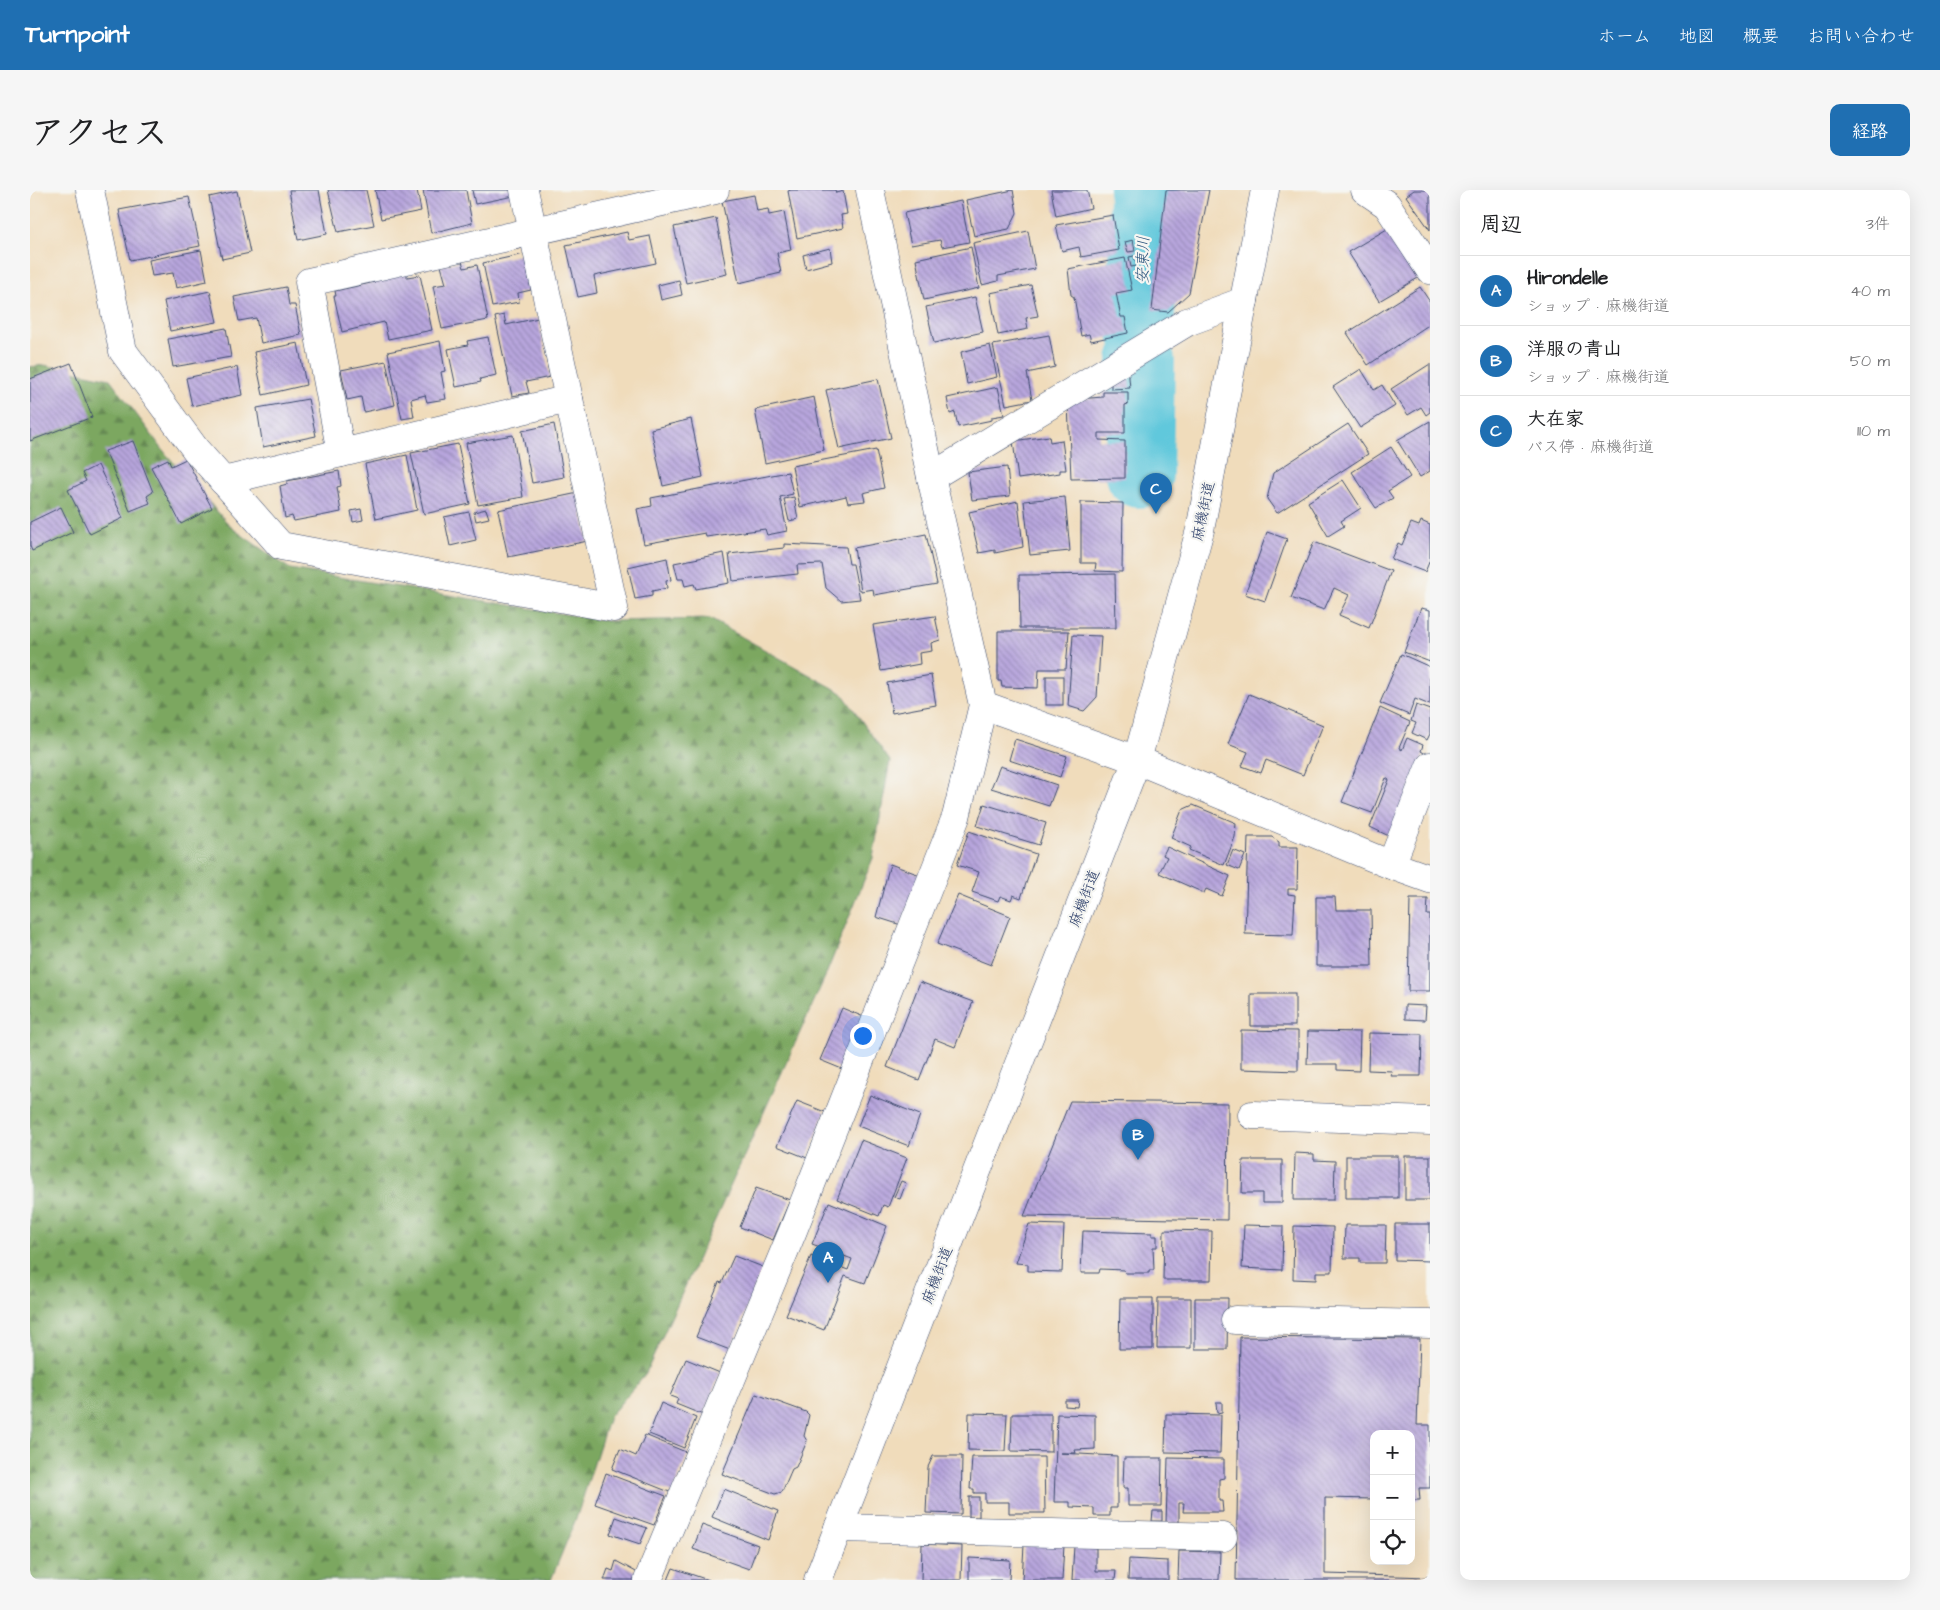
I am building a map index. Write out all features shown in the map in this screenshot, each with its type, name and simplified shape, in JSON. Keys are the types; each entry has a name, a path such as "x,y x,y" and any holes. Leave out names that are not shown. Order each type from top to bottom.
{"street":[{"path":"90,190 123,351 196,450 281,546 614,608 524,190"},
{"path":"341,453 309,282 715,190"},
{"path":"648,1580 792,1233 956,817 983,704 931,477 870,190"},
{"name":"麻機街道","path":"818,1580 1137,760 1200,530 1265,190"},
{"path":"1365,190 1387,204 1430,270"},
{"path":"931,477 1187,322 1244,301"},
{"path":"223,481 569,398"},
{"path":"983,704 1137,760 1391,865 1430,879"},
{"path":"1391,865 1430,766"},
{"path":"1252,1115 1430,1121"},
{"path":"1235,1320 1430,1324"},
{"path":"838,1528 1223,1537"}],"green space":[{"path":"44,365 110,379 166,454 232,528 290,569 607,621 710,619 842,693 890,761 873,858 825,977 646,1373 609,1417 577,1516 551,1580 30,1580 30,367"}],"building":[{"path":"289,190 319,190 327,234 298,240"},
{"path":"328,190 366,190 374,225 338,232"},
{"path":"375,190 417,190 421,211 381,219"},
{"path":"423,190 466,190 472,223 431,233"},
{"path":"472,190 512,190 514,196 475,204"},
{"path":"835,190 836,193 843,191 847,214 841,215 843,228 797,238 788,191"},
{"path":"1013,190 1017,213 1009,229 974,236 966,200"},
{"path":"1051,190 1087,190 1091,208 1056,216"},
{"path":"1166,190 1209,190 1189,293 1168,312 1152,310"},
{"path":"1414,190 1430,190 1430,230 1406,196"},
{"path":"237,191 250,253 222,259 209,197"},
{"path":"754,195 757,211 768,209 769,215 784,212 791,250 777,253 781,273 739,283 722,201"},
{"path":"189,197 200,246 130,260 119,210"},
{"path":"961,201 969,242 942,247 940,240 911,245 904,213"},
{"path":"1113,215 1119,250 1081,257 1079,247 1062,251 1056,225"},
{"path":"716,218 727,274 686,283 674,227"},
{"path":"1387,229 1418,278 1379,301 1348,252"},
{"path":"1028,231 1035,269 998,276 998,281 982,285 973,243"},
{"path":"627,232 629,240 650,236 656,263 594,276 597,293 578,297 566,245"},
{"path":"1133,240 1135,251 1128,252 1125,242"},
{"path":"971,247 979,288 924,300 916,259"},
{"path":"830,248 832,262 806,269 803,255"},
{"path":"201,250 207,281 176,288 173,273 152,276 149,260"},
{"path":"524,254 531,290 518,293 519,302 492,307 483,263"},
{"path":"1134,256 1137,266 1131,267 1129,257"},
{"path":"1125,258 1132,290 1116,293 1121,317 1125,317 1128,333 1091,341 1089,334 1081,336 1074,297 1071,295 1068,269"},
{"path":"462,261 464,268 477,265 488,320 442,329 433,286 446,284 441,266"},
{"path":"407,273 407,277 420,275 432,330 388,339 384,322 342,332 334,296 336,296 335,291"},
{"path":"679,280 682,295 661,300 658,285"},
{"path":"1031,285 1038,316 1026,318 1028,329 998,335 990,293"},
{"path":"286,287 289,305 295,305 301,335 261,343 256,318 239,321 234,297"},
{"path":"1420,287 1430,302 1430,324 1368,365 1347,333"},
{"path":"210,291 217,322 170,331 164,301"},
{"path":"975,297 983,332 934,343 926,307"},
{"path":"504,315 506,325 538,318 550,377 526,382 529,393 512,396 495,317"},
{"path":"226,328 231,357 173,367 168,339"},
{"path":"1049,335 1055,367 1027,373 1032,400 1006,405 993,345"},
{"path":"488,337 496,375 480,379 481,382 456,387 448,349 468,345 467,341"},
{"path":"440,341 445,371 441,372 446,399 427,402 425,395 411,399 414,417 402,419 388,352"},
{"path":"298,343 306,385 263,395 254,352"},
{"path":"990,345 997,377 967,384 961,352"},
{"path":"386,361 395,405 364,412 361,397 347,400 341,370"},
{"path":"71,363 92,417 30,441 30,379"},
{"path":"1430,364 1430,412 1426,415 1421,407 1408,415 1391,389"},
{"path":"237,367 242,395 192,406 186,378"},
{"path":"1128,367 1130,388 1111,389 1111,377"},
{"path":"1361,369 1374,390 1382,385 1395,406 1360,428 1333,387"},
{"path":"878,379 891,438 839,449 826,390"},
{"path":"998,387 1004,415 992,417 992,420 958,427 955,412 950,414 947,398"},
{"path":"1103,392 1128,392 1128,404 1125,405 1125,433 1099,433 1099,440 1125,441 1125,478 1071,479 1068,403 1078,399 1103,397"},
{"path":"814,397 824,450 765,463 755,410"},
{"path":"308,399 316,436 263,447 257,408"},
{"path":"691,419 703,477 663,486 651,429"},
{"path":"1430,421 1430,471 1420,477 1397,440"},
{"path":"554,424 564,477 532,483 522,431"},
{"path":"1348,424 1368,454 1277,513 1267,499 1273,473"},
{"path":"513,435 523,497 478,505 466,443"},
{"path":"1049,436 1050,442 1062,440 1066,470 1060,470 1060,473 1018,479 1013,441"},
{"path":"133,441 153,492 147,496 150,503 130,511 105,451"},
{"path":"458,444 470,504 424,514 411,453"},
{"path":"1391,447 1410,477 1388,491 1393,498 1376,508 1352,472"},
{"path":"876,450 884,488 863,493 865,501 848,503 846,496 800,507 792,466"},
{"path":"407,455 417,510 376,519 365,464"},
{"path":"168,459 171,466 186,459 212,508 181,524 151,467"},
{"path":"98,465 123,518 90,534 68,490 86,481 82,473"},
{"path":"1007,467 1010,496 972,500 968,472"},
{"path":"339,471 341,486 337,487 341,512 294,521 292,516 285,518 280,486 287,484 287,481"},
{"path":"788,472 793,494 780,497 787,531 767,535 765,529 706,537 705,533 644,544 637,509 652,506 651,498"},
{"path":"1343,480 1361,508 1341,521 1344,526 1328,536 1308,502"},
{"path":"578,493 588,541 508,557 498,510"},
{"path":"794,497 798,519 789,521 784,499"},
{"path":"1065,497 1070,551 1030,555 1024,501"},
{"path":"1018,501 1023,547 995,553 995,550 979,553 969,512"},
{"path":"1081,502 1123,503 1122,572 1095,571 1096,563 1081,563"},
{"path":"61,507 73,532 32,551 30,546 30,522"},
{"path":"361,509 363,520 353,522 351,511"},
{"path":"486,509 489,518 476,521 474,512"},
{"path":"469,512 476,540 450,546 444,517"},
{"path":"1421,521 1430,525 1430,560 1425,572 1391,559 1398,543 1402,545 1411,523 1419,526"},
{"path":"1267,532 1287,539 1265,601 1245,594"},
{"path":"926,534 937,584 874,595 873,589 861,591 854,548"},
{"path":"1314,542 1391,571 1369,628 1339,615 1349,595 1334,588 1324,610 1291,598"},
{"path":"784,544 846,547 849,564 853,564 860,599 841,601 826,588 822,564 797,565 798,574 733,581 729,554 784,548"},
{"path":"724,553 729,583 696,589 694,584 685,586 683,579 678,579 674,563"},
{"path":"667,558 671,580 666,581 667,588 652,591 652,596 635,599 628,567"},
{"path":"1115,574 1116,628 1020,628 1019,575"},
{"path":"1421,608 1430,610 1430,662 1404,652"},
{"path":"935,616 940,640 931,643 932,651 919,653 920,664 881,671 873,625"},
{"path":"998,631 1069,631 1066,669 1039,669 1038,688 1002,687 1001,681 998,681"},
{"path":"1073,635 1101,636 1097,697 1084,711 1068,706"},
{"path":"1401,654 1430,667 1430,705 1415,699 1409,715 1380,703"},
{"path":"931,675 936,705 892,713 887,683"},
{"path":"1046,676 1063,676 1063,705 1046,705"},
{"path":"1249,694 1323,725 1303,775 1266,760 1261,773 1242,766 1248,752 1228,744"},
{"path":"1416,705 1430,710 1430,734 1427,740 1412,733 1416,723 1411,721"},
{"path":"1380,708 1410,722 1399,748 1402,750 1407,738 1423,745 1421,751 1424,753 1391,837 1370,827 1389,780 1386,778 1372,813 1342,802"},
{"path":"1015,739 1067,756 1060,777 1009,760"},
{"path":"1000,766 1057,785 1049,806 991,788"},
{"path":"984,804 1046,823 1039,845 977,826"},
{"path":"1193,805 1236,823 1235,837 1224,865 1189,850 1191,847 1171,838 1182,810"},
{"path":"969,831 1036,854 1021,898 1013,895 1011,900 1000,896 998,901 972,892 979,872 957,865"},
{"path":"1248,837 1272,837 1279,842 1279,847 1298,847 1297,889 1288,889 1288,894 1295,895 1293,935 1245,934"},
{"path":"1167,847 1230,876 1222,896 1206,889 1204,893 1159,873 1167,857 1163,855"},
{"path":"1233,850 1245,855 1239,870 1227,865"},
{"path":"890,864 920,875 901,925 876,917"},
{"path":"958,895 1010,916 991,965 937,944"},
{"path":"1316,897 1335,897 1336,910 1371,910 1372,966 1316,966"},
{"path":"1410,899 1428,899 1427,915 1430,915 1430,991 1408,991"},
{"path":"920,982 973,1002 955,1047 935,1039 919,1080 887,1067"},
{"path":"1251,994 1295,994 1295,1026 1251,1026"},
{"path":"1405,1005 1426,1006 1425,1020 1405,1019"},
{"path":"842,1008 864,1017 842,1069 820,1060"},
{"path":"1241,1030 1298,1031 1298,1071 1241,1069"},
{"path":"1308,1031 1360,1032 1359,1071 1337,1070 1337,1064 1307,1064"},
{"path":"1369,1033 1422,1034 1421,1076 1391,1076 1392,1071 1368,1070"},
{"path":"870,1095 920,1115 909,1146 858,1126"},
{"path":"797,1101 825,1112 807,1158 777,1146"},
{"path":"1070,1101 1228,1103 1227,1220 1024,1216"},
{"path":"861,1140 907,1158 888,1207 883,1205 879,1216 837,1199"},
{"path":"1295,1153 1314,1154 1314,1160 1335,1161 1334,1200 1294,1200"},
{"path":"1346,1156 1398,1156 1398,1198 1346,1198"},
{"path":"1405,1156 1430,1156 1430,1200 1405,1200"},
{"path":"1243,1160 1282,1160 1282,1203 1262,1203 1262,1193 1242,1193"},
{"path":"901,1181 906,1183 900,1199 894,1197"},
{"path":"756,1188 790,1200 773,1240 740,1227"},
{"path":"829,1202 887,1226 865,1283 845,1276 824,1330 786,1315 811,1256 848,1270 852,1259 812,1244"},
{"path":"1029,1224 1064,1225 1062,1272 1028,1271 1028,1264 1016,1263"},
{"path":"1395,1224 1430,1224 1430,1261 1395,1260"},
{"path":"1244,1225 1283,1226 1282,1270 1242,1268"},
{"path":"1345,1225 1386,1225 1385,1263 1360,1263 1360,1258 1344,1258"},
{"path":"1294,1226 1333,1227 1332,1272 1316,1272 1316,1280 1293,1279"},
{"path":"1164,1230 1212,1231 1211,1280 1163,1280"},
{"path":"1083,1231 1152,1233 1152,1236 1157,1236 1157,1247 1153,1247 1154,1270 1149,1270 1149,1273 1125,1273 1124,1270 1100,1269 1099,1273 1081,1273"},
{"path":"734,1256 763,1267 730,1350 696,1337 719,1282 722,1283"},
{"path":"1120,1298 1153,1298 1153,1349 1119,1349"},
{"path":"1158,1298 1191,1298 1191,1348 1157,1348"},
{"path":"1195,1298 1228,1298 1227,1349 1195,1349"},
{"path":"1240,1337 1420,1339 1417,1425 1430,1425 1430,1488 1419,1488 1420,1500 1415,1500 1415,1430 1370,1430 1370,1499 1325,1498 1325,1574 1430,1577 1430,1580 1236,1580"},
{"path":"686,1359 720,1373 703,1415 676,1404 678,1399 670,1396"},
{"path":"756,1394 806,1412 809,1415 804,1436 807,1441 796,1467 792,1469 782,1492 775,1494 722,1474"},
{"path":"1065,1400 1078,1400 1077,1407 1065,1406"},
{"path":"1216,1402 1222,1402 1222,1412 1217,1413"},
{"path":"661,1403 696,1418 684,1448 649,1434"},
{"path":"969,1413 1007,1414 1005,1451 968,1450"},
{"path":"1012,1414 1051,1414 1051,1452 1011,1451"},
{"path":"1057,1414 1095,1415 1095,1449 1075,1450 1076,1453 1060,1453 1117,1456 1117,1508 1110,1508 1110,1516 1094,1516 1094,1508 1070,1507 1070,1502 1054,1502"},
{"path":"1166,1414 1221,1415 1220,1453 1165,1452"},
{"path":"645,1435 688,1453 672,1493 612,1469 620,1449 636,1456"},
{"path":"933,1456 962,1456 961,1514 926,1513 928,1467"},
{"path":"972,1457 1044,1457 1045,1513 1009,1513 1009,1502 985,1502 985,1493 974,1493 974,1489 970,1489"},
{"path":"1124,1458 1162,1458 1161,1506 1128,1506 1128,1488 1123,1488"},
{"path":"1168,1458 1224,1459 1224,1478 1219,1479 1219,1501 1222,1501 1223,1512 1183,1512 1184,1503 1179,1503 1179,1523 1166,1523"},
{"path":"606,1473 666,1496 654,1525 595,1504"},
{"path":"724,1489 778,1511 768,1540 712,1517"},
{"path":"969,1497 979,1497 979,1517 969,1517"},
{"path":"1153,1511 1162,1511 1162,1521 1152,1521"},
{"path":"616,1517 647,1528 640,1544 610,1534"},
{"path":"702,1525 758,1545 749,1569 693,1549"},
{"path":"922,1544 962,1546 961,1580 921,1580"},
{"path":"1024,1545 1064,1545 1062,1580 1022,1580"},
{"path":"1074,1546 1096,1548 1096,1571 1116,1571 1115,1580 1072,1580"},
{"path":"1179,1551 1220,1552 1219,1580 1178,1580"},
{"path":"969,1558 1010,1560 1009,1580 969,1580"},
{"path":"1129,1559 1168,1561 1168,1580 1128,1580"},
{"path":"616,1561 638,1573 635,1580 604,1580 608,1569 613,1571"},
{"path":"673,1568 708,1580 668,1580"}],"waterway":[{"name":"安東川","path":"1141,330 1143,190"},
{"name":"安東川","path":"1139,474 1141,361"}],"place":[{"name":"大在家","path":"1156,514"},
{"name":"洋服の青山","path":"1138,1160"},
{"name":"Hirondelle","path":"828,1283"}]}
